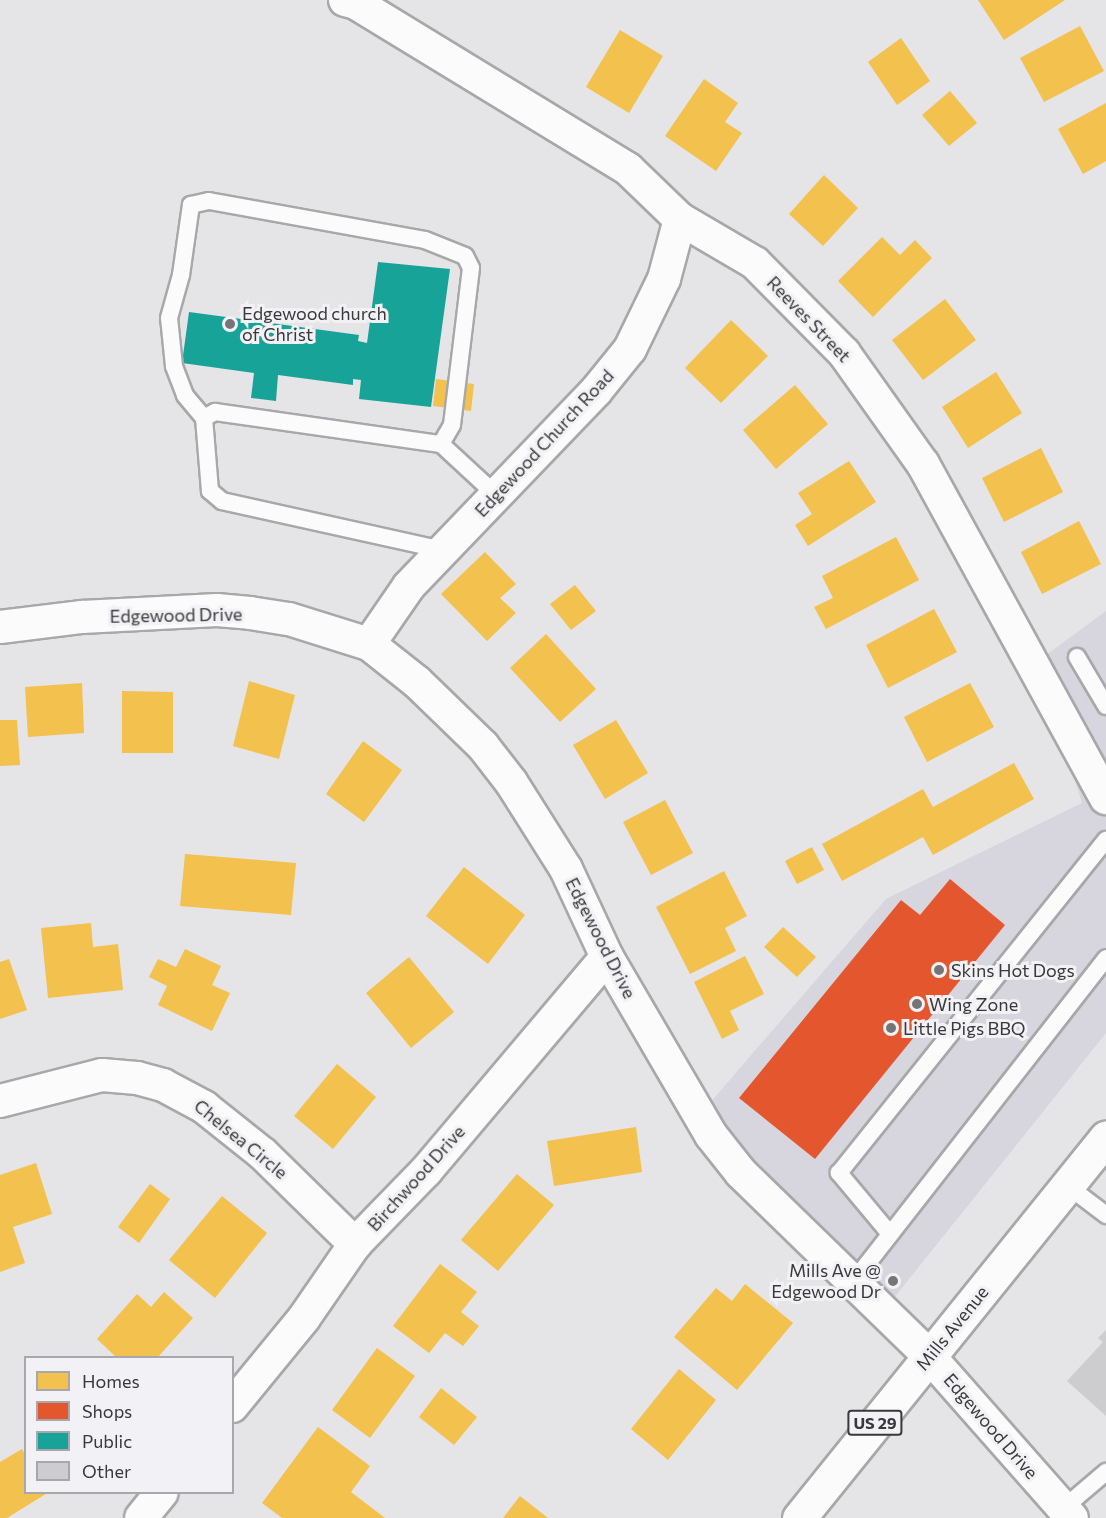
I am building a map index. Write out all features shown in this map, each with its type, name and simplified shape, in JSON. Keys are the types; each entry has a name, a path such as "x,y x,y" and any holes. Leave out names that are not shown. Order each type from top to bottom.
{"main road":[{"name":"Mills Avenue","path":"799,1518 1106,1138"}],"street":[{"name":"Reeves Street","path":"345,0 356,3 598,148 628,169 680,219 755,263 844,352 883,402 923,464 1106,798"},
{"name":"Edgewood Church Road","path":"369,644 394,603 596,391 630,349 664,279 680,219"},
{"name":"Edgewood Drive","path":"0,627 81,617 217,610 289,620 369,644 450,711 511,782 566,869 607,957 711,1135 741,1173 929,1356 1063,1515"},
{"name":"Birchwood Drive","path":"234,1404 304,1318 355,1244 426,1171 607,957"},
{"name":"Chelsea Circle","path":"0,1101 102,1075 137,1077 163,1085 204,1107 263,1154 355,1244"},
{"path":"141,1518 160,1494"}],"lane":[{"path":"441,444 452,425 471,268 465,256 425,240 209,201 191,205 181,275 169,318 174,366 185,395 204,418 210,491 222,501 443,550"},
{"path":"204,418 215,412 441,444 496,495"},
{"path":"1077,657 1106,706"},
{"path":"890,1234 839,1173 1106,840"},
{"path":"853,1282 1106,958"},
{"path":"1068,1186 1106,1215"},
{"path":"1063,1515 1106,1472"}],"shaded area":[{"path":"1106,611 1106,1033 893,1299 757,1172 709,1104 886,899 1082,803 1038,661"}],"building: Homes":[{"path":"978,0 1065,0 1004,40"},
{"path":"1080,26 1104,71 1044,102 1020,58"},
{"path":"620,30 663,56 629,113 586,87"},
{"path":"901,38 930,81 897,105 868,62"},
{"path":"704,79 738,103 725,122 742,133 716,171 665,136"},
{"path":"950,91 977,123 949,146 922,115"},
{"path":"1106,103 1106,161 1083,174 1058,129"},
{"path":"824,175 858,208 823,246 789,214"},
{"path":"882,237 900,255 915,240 932,258 873,317 838,281"},
{"path":"945,299 976,340 923,380 892,340"},
{"path":"731,320 768,356 721,403 685,368"},
{"path":"996,372 1022,413 968,448 942,407"},
{"path":"436,379 474,384 471,411 433,406"},
{"path":"795,385 828,424 776,469 743,430"},
{"path":"1041,448 1063,492 1004,522 982,478"},
{"path":"849,461 876,502 808,546 795,525 812,514 798,493"},
{"path":"1079,521 1101,564 1042,594 1021,552"},
{"path":"896,537 919,580 826,629 814,607 833,598 822,576"},
{"path":"485,552 516,584 500,598 516,613 487,641 441,594"},
{"path":"575,585 596,611 571,630 550,604"},
{"path":"934,609 957,652 888,688 866,645"},
{"path":"546,634 596,689 560,722 510,668"},
{"path":"249,681 295,695 279,759 233,746"},
{"path":"82,683 84,733 28,737 25,687"},
{"path":"970,683 994,727 927,762 904,717"},
{"path":"122,691 173,692 173,753 122,753"},
{"path":"0,720 17,720 20,765 0,766"},
{"path":"616,720 648,773 605,799 573,745"},
{"path":"363,741 402,770 364,822 326,794"},
{"path":"1014,763 1034,799 933,855 923,837 842,881 822,844 923,789 933,807"},
{"path":"665,800 693,853 651,875 623,822"},
{"path":"812,847 824,870 797,884 785,861"},
{"path":"185,854 296,863 291,915 180,906"},
{"path":"464,867 525,915 488,964 426,916"},
{"path":"724,871 747,916 725,928 736,951 690,974 656,907"},
{"path":"91,923 93,947 118,944 123,990 48,998 41,928"},
{"path":"783,927 816,957 797,977 764,947"},
{"path":"185,949 221,966 212,985 230,993 212,1031 158,1005 167,986 149,977 158,959 176,967"},
{"path":"745,956 764,994 730,1011 739,1030 722,1039 694,982"},
{"path":"409,957 454,1012 411,1048 366,993"},
{"path":"9,959 27,1010 0,1019 0,962"},
{"path":"337,1064 376,1097 333,1149 294,1116"},
{"path":"636,1127 642,1172 554,1186 547,1141"},
{"path":"36,1163 52,1214 13,1227 25,1263 0,1272 0,1175"},
{"path":"517,1174 554,1205 498,1271 461,1240"},
{"path":"150,1184 170,1199 139,1243 118,1227"},
{"path":"222,1196 267,1233 215,1298 169,1260"},
{"path":"440,1264 477,1292 461,1312 479,1326 463,1346 445,1333 429,1353 393,1326"},
{"path":"745,1284 793,1323 737,1390 674,1337 716,1288 732,1301"},
{"path":"164,1292 193,1318 159,1356 115,1356 97,1339 137,1294 151,1307"},
{"path":"377,1348 415,1376 370,1438 332,1410"},
{"path":"679,1369 716,1400 668,1460 631,1429"},
{"path":"441,1388 477,1417 454,1445 419,1417"},
{"path":"318,1427 370,1466 351,1492 385,1518 282,1518 262,1503"},
{"path":"22,1449 24,1452 24,1494 46,1494 7,1518 0,1518 0,1462"},
{"path":"520,1496 548,1518 503,1518"}],"building: Shops":[{"path":"950,879 1005,925 815,1159 739,1098 901,900 920,915"}],"building: Public":[{"name":"Edgewood church of Christ","path":"378,262 450,269 431,407 359,399 361,380 353,379 353,385 278,375 276,401 251,398 254,373 182,363 189,312 359,335 358,341 367,343"}],"building: Other":[{"path":"1106,1330 1106,1416 1067,1381 1103,1342 1098,1338"}],"place":[{"name":"Edgewood church of Christ","path":"230,324"},
{"name":"Skins Hot Dogs","path":"939,970"},
{"name":"Wing Zone","path":"917,1004"},
{"name":"Little Pigs BBQ","path":"891,1028"},
{"name":"Mills Ave @ Edgewood Dr","path":"893,1281"}]}
